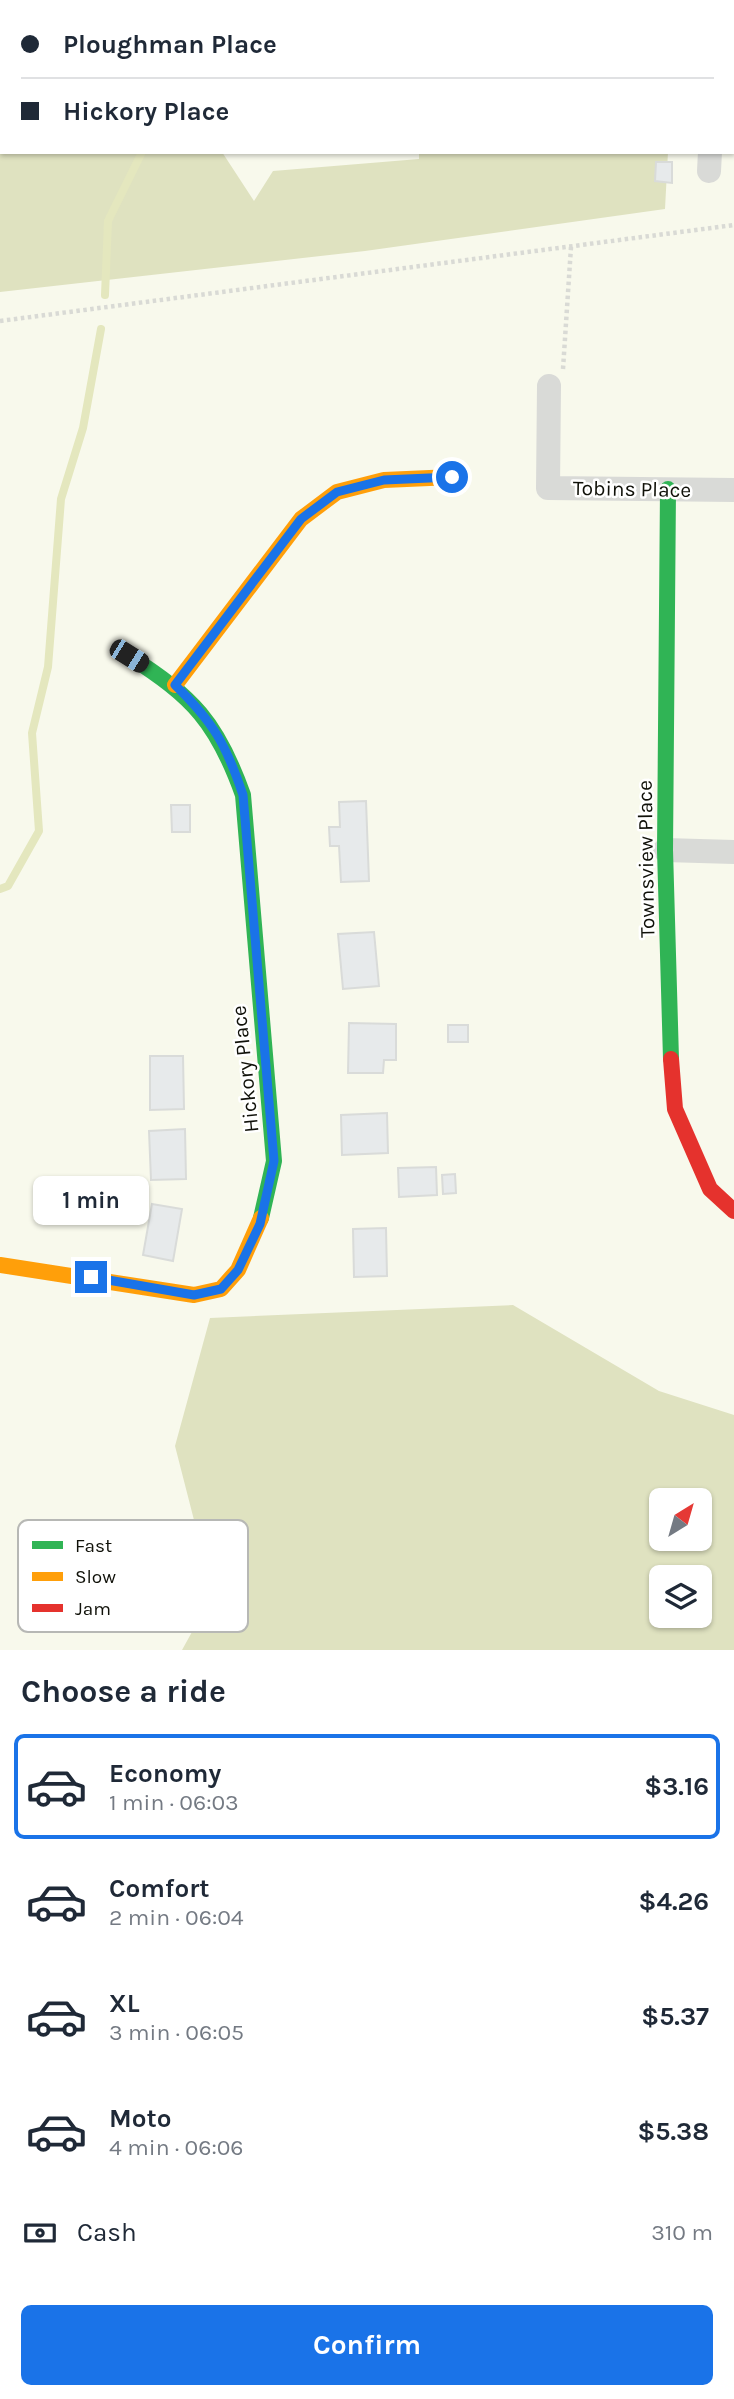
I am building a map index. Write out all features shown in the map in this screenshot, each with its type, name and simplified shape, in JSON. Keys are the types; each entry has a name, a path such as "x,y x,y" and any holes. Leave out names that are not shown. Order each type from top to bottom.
{"street":[{"name":"Tobins Place","path":"549,386 548,488 734,490"},
{"path":"175,685 301,519 337,492 384,480 452,477"},
{"name":"Townsview Place","path":"668,489 665,850 670,1048 675,1109 710,1189 734,1211"},
{"name":"Hickory Place","path":"0,1265 194,1295 221,1289 238,1270 260,1224 274,1161 243,795 229,753 212,726 175,685 129,656"},
{"path":"665,850 734,852"}],"path":[{"path":"0,321 734,225"},
{"path":"549,386 563,372 571,247"}],"green space":[{"path":"0,154 223,154 254,201 273,171 419,159 419,154 668,154 665,209 365,251 0,292"},
{"path":"513,1305 659,1391 734,1415 734,1650 182,1650 192,1632 248,1632 248,1520 194,1520 175,1446 210,1318"}],"building":[{"path":"656,162 672,162 672,183 655,181"},
{"path":"366,801 369,881 341,882 339,846 330,846 329,827 340,827 339,802"},
{"path":"171,805 190,805 190,832 172,832"},
{"path":"374,932 379,986 343,989 338,934"},
{"path":"349,1023 396,1024 396,1060 384,1060 383,1073 348,1073"},
{"path":"448,1025 468,1025 468,1042 448,1042"},
{"path":"150,1056 183,1056 184,1109 150,1110"},
{"path":"387,1113 388,1153 342,1155 341,1115"},
{"path":"185,1129 186,1179 151,1180 149,1131"},
{"path":"436,1167 437,1195 399,1197 398,1168"},
{"path":"455,1174 456,1193 443,1194 442,1175"},
{"path":"152,1204 182,1209 173,1261 143,1255"},
{"path":"386,1228 387,1276 354,1277 353,1229"}],"waterway":[{"path":"105,295 108,221 141,154"},
{"path":"0,889 8,886 39,831 32,733 48,667 61,499 83,428 101,329"}],"traffic: fast":[{"path":"668,489 665,850 671,1059"},
{"path":"129,656 170,685 200,714 223,748 243,795 274,1161 261,1218"}],"traffic: slow":[{"path":"175,685 301,519 337,492 384,480 452,477"},
{"path":"0,1265 194,1295 221,1289 238,1270 261,1218"}],"traffic: jam":[{"path":"671,1059 675,1109 710,1189 734,1211"}],"route":[{"path":"91,1277 194,1295 221,1289 238,1270 260,1224 274,1161 243,795 229,753 207,717 175,685 301,519 337,492 384,480 452,477"}]}
